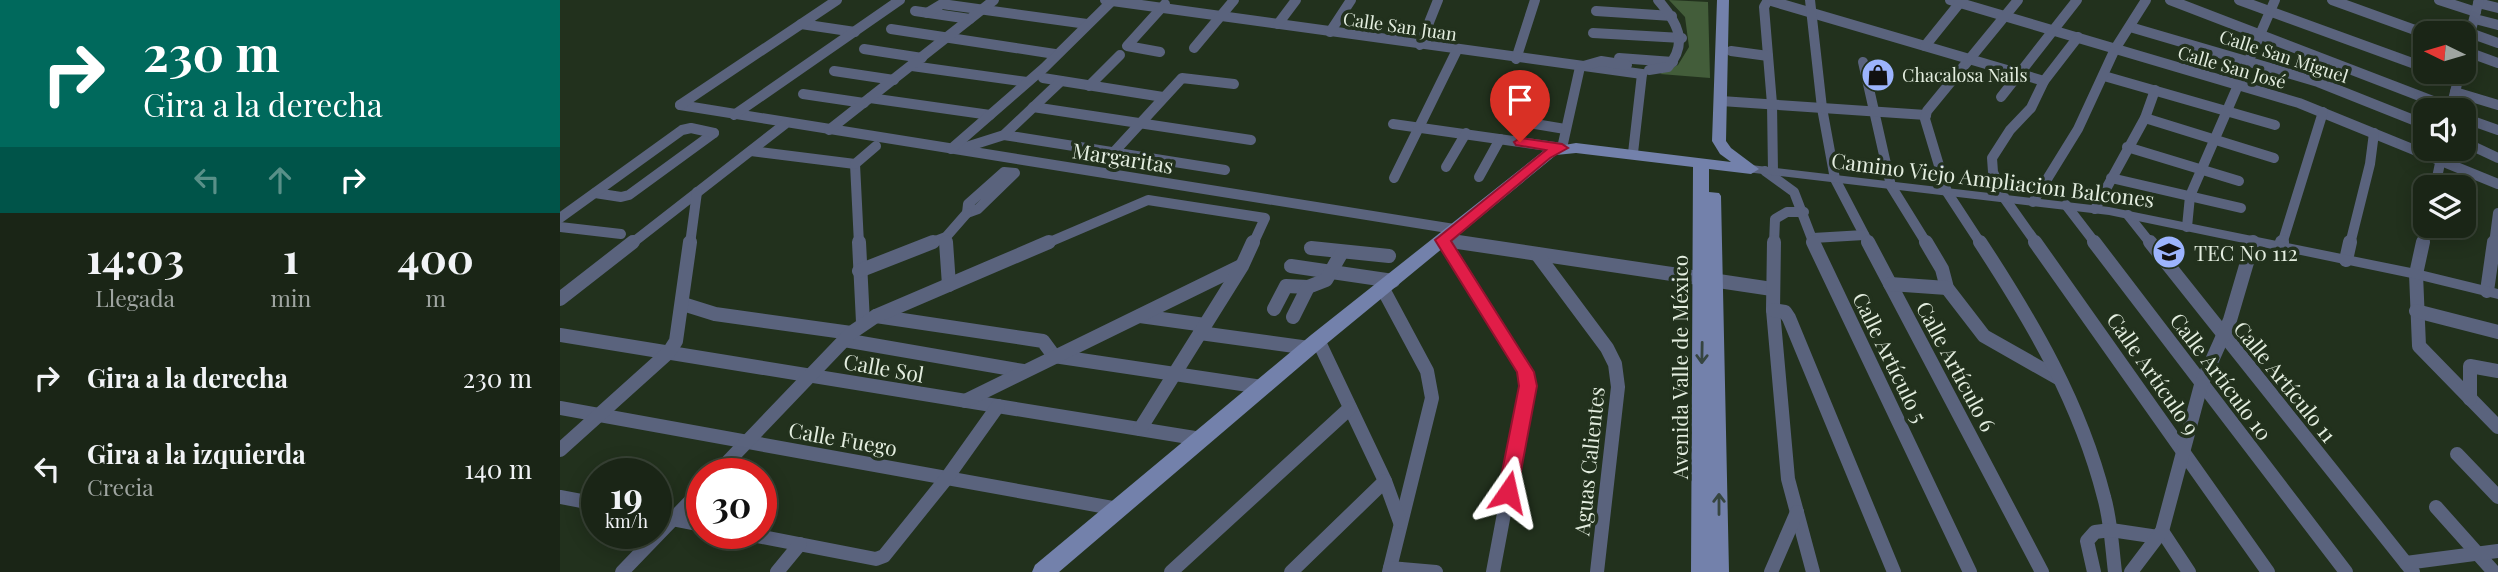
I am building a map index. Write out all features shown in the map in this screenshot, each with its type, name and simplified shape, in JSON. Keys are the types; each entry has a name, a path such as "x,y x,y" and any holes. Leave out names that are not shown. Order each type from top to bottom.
{"main road":[{"path":"1723,0 1721,146 1763,170"},
{"path":"1043,572 1448,234 1545,155 1562,148"},
{"name":"Camino Viejo Ampliacion Balcones","path":"1562,148 1633,153 1763,170"},
{"name":"Avenida Valle de México","path":"1707,163 1718,572"},
{"name":"Avenida Valle de México","path":"1702,572 1710,279"}],"street":[{"path":"802,24 837,0"},
{"path":"734,115 900,0"},
{"path":"830,130 993,0"},
{"path":"953,149 1027,82 1110,0"},
{"name":"Calle San Juan","path":"1110,0 1165,4 1221,16 1580,67 1610,62 1629,65 1645,72"},
{"path":"1194,48 1234,0"},
{"path":"1278,24 1296,0"},
{"path":"1331,32 1350,0"},
{"path":"1420,45 1438,0"},
{"path":"1516,59 1535,0"},
{"path":"1633,153 1645,72 1658,70 1672,63 1682,38 1680,28 1658,0"},
{"path":"1763,170 1772,104 1764,7 1768,0 2044,81"},
{"name":"Calle Artículo 6","path":"1810,0 1822,108 1835,179 2042,572"},
{"path":"1926,115 2018,0"},
{"path":"2001,97 2021,75 2077,0"},
{"path":"2033,202 2078,129 2115,49 2146,0"},
{"path":"2170,0 2422,98"},
{"path":"2239,0 2413,63"},
{"path":"2186,227 2190,197 2200,170 2275,0"},
{"path":"2332,0 2413,29"},
{"path":"2439,0 2477,9 2498,8"},
{"path":"1924,46 1957,1"},
{"name":"Calle San José","path":"1957,1 2323,112 2413,150"},
{"path":"927,13 942,4 1087,24"},
{"path":"1160,52 1127,46 1165,4"},
{"path":"2477,9 2498,25"},
{"path":"915,11 970,19"},
{"path":"1596,11 1672,16"},
{"path":"802,24 855,32"},
{"name":"Margaritas","path":"802,24 680,106 953,149 1448,234 1537,254 1772,289"},
{"name":"Calle San Miguel","path":"2130,27 2318,82 2413,120"},
{"path":"891,29 1055,54"},
{"path":"1593,33 1682,38"},
{"path":"2476,35 2498,43"},
{"path":"2005,199 1993,172 1992,158 2010,130 2031,108 2044,81 2078,37"},
{"path":"864,49 922,58"},
{"path":"1394,178 1422,126 1457,50"},
{"path":"1731,51 1768,56"},
{"path":"1089,86 1120,55"},
{"path":"1590,55 1672,63"},
{"path":"2476,55 2498,62"},
{"path":"1864,62 1891,186 1942,270 1947,288 1984,336 2058,378"},
{"path":"912,66 1027,82"},
{"path":"1393,124 1562,148 1580,67"},
{"path":"834,71 894,80"},
{"path":"2104,75 2275,125"},
{"path":"1043,78 1163,97"},
{"path":"1114,152 1182,78 1234,84"},
{"path":"999,136 1061,81"},
{"path":"2453,98 2457,84"},
{"path":"2095,209 2145,118 2155,90"},
{"path":"2455,92 2498,105"},
{"path":"803,94 990,115"},
{"path":"1721,101 1926,115"},
{"path":"1507,103 1505,119 1565,129"},
{"path":"1033,107 1251,140"},
{"path":"2281,246 2323,112"},
{"path":"1926,115 1947,192 2035,326 2058,378 2083,424 2111,530 2115,572"},
{"path":"2145,118 2274,158"},
{"path":"2476,122 2498,130"},
{"path":"560,299 785,124"},
{"path":"560,218 595,193 688,128 714,133 629,195 621,197 595,193"},
{"path":"1446,167 1466,133"},
{"path":"2346,260 2370,164 2374,133"},
{"path":"953,149 999,136 1224,170"},
{"path":"1479,177 1500,139"},
{"path":"751,151 855,163 876,146"},
{"path":"2127,147 2239,181"},
{"path":"2476,148 2498,158"},
{"path":"2437,175 2440,161"},
{"name":"Calle San José","path":"2440,161 2498,184"},
{"path":"855,163 859,271 870,319"},
{"name":"Camino Viejo Ampliacion Balcones","path":"1763,170 2095,209 2417,274 2493,293"},
{"name":"Calle Artículo 5","path":"1763,170 1794,192 1970,572"},
{"path":"859,271 946,237 967,213 978,209 1015,175 1007,171 1000,175 968,204 967,213"},
{"path":"2111,178 2241,208"},
{"path":"560,450 669,352 680,330 697,192"},
{"name":"Calle Artículo 9","path":"2005,199 2269,572"},
{"path":"732,458 848,336 870,319 1148,200 1265,218 1242,266 1140,429"},
{"name":"Calle Artículo 10","path":"2066,205 2346,572"},
{"path":"1804,212 1787,212 1774,219 1772,289 1788,478 1813,572"},
{"path":"2493,293 2498,213"},
{"name":"Calle Artículo 11","path":"2127,215 2410,568"},
{"path":"560,227 621,234"},
{"path":"1448,234 1526,372 1528,386 1493,572"},
{"path":"1813,238 1864,235"},
{"path":"946,237 949,285"},
{"path":"2424,238 2417,274 2416,311 2421,350 2498,427"},
{"path":"2131,572 2160,534 2201,385 2230,320 2253,241"},
{"path":"1311,248 1389,257"},
{"path":"1274,309 1286,286 1323,285 1333,272 1342,252"},
{"name":"Aguas Calientes","path":"1537,254 1615,363 1618,387 1597,572"},
{"path":"965,401 1242,266"},
{"path":"1291,266 1333,272 1388,285 1431,383 1432,398 1390,570 1436,572"},
{"path":"1890,284 1947,288"},
{"path":"1293,317 1308,287"},
{"path":"683,304 715,314 848,336 1023,371"},
{"path":"1773,310 1785,312 1789,318 1894,572"},
{"path":"2416,311 2498,332"},
{"path":"1140,316 1203,329 1314,344 1350,408 1385,481 1400,523"},
{"path":"870,319 1034,338 1043,341 1054,356 1262,387"},
{"name":"Calle Sol","path":"560,335 1201,439"},
{"path":"2474,404 2470,366 2498,371"},
{"path":"2474,404 2498,413"},
{"path":"777,540 876,559 884,556 946,479 998,406"},
{"name":"Calle Fuego","path":"560,408 1118,509"},
{"path":"1171,572 1350,408"},
{"path":"2457,454 2498,497"},
{"path":"1291,572 1385,481"},
{"path":"560,497 581,501"},
{"path":"622,572 686,506"},
{"path":"2436,507 2494,572"},
{"path":"1771,572 1797,512"},
{"path":"673,519 686,522"},
{"path":"2094,572 2087,541 2089,536 2111,530 2160,534 2189,572"},
{"path":"776,572 800,544"},
{"path":"2410,568 2476,553 2498,551"}],"green space":[{"path":"1669,0 1708,2 1710,78 1660,74 1678,65 1689,47 1685,17"}],"place":[{"name":"Chacalosa Nails","path":"1878,75"},
{"name":"TEC N0 112","path":"2169,252"}],"route":[{"path":"1508,492 1528,386 1526,372 1443,240 1545,155 1562,148 1520,142"}]}
